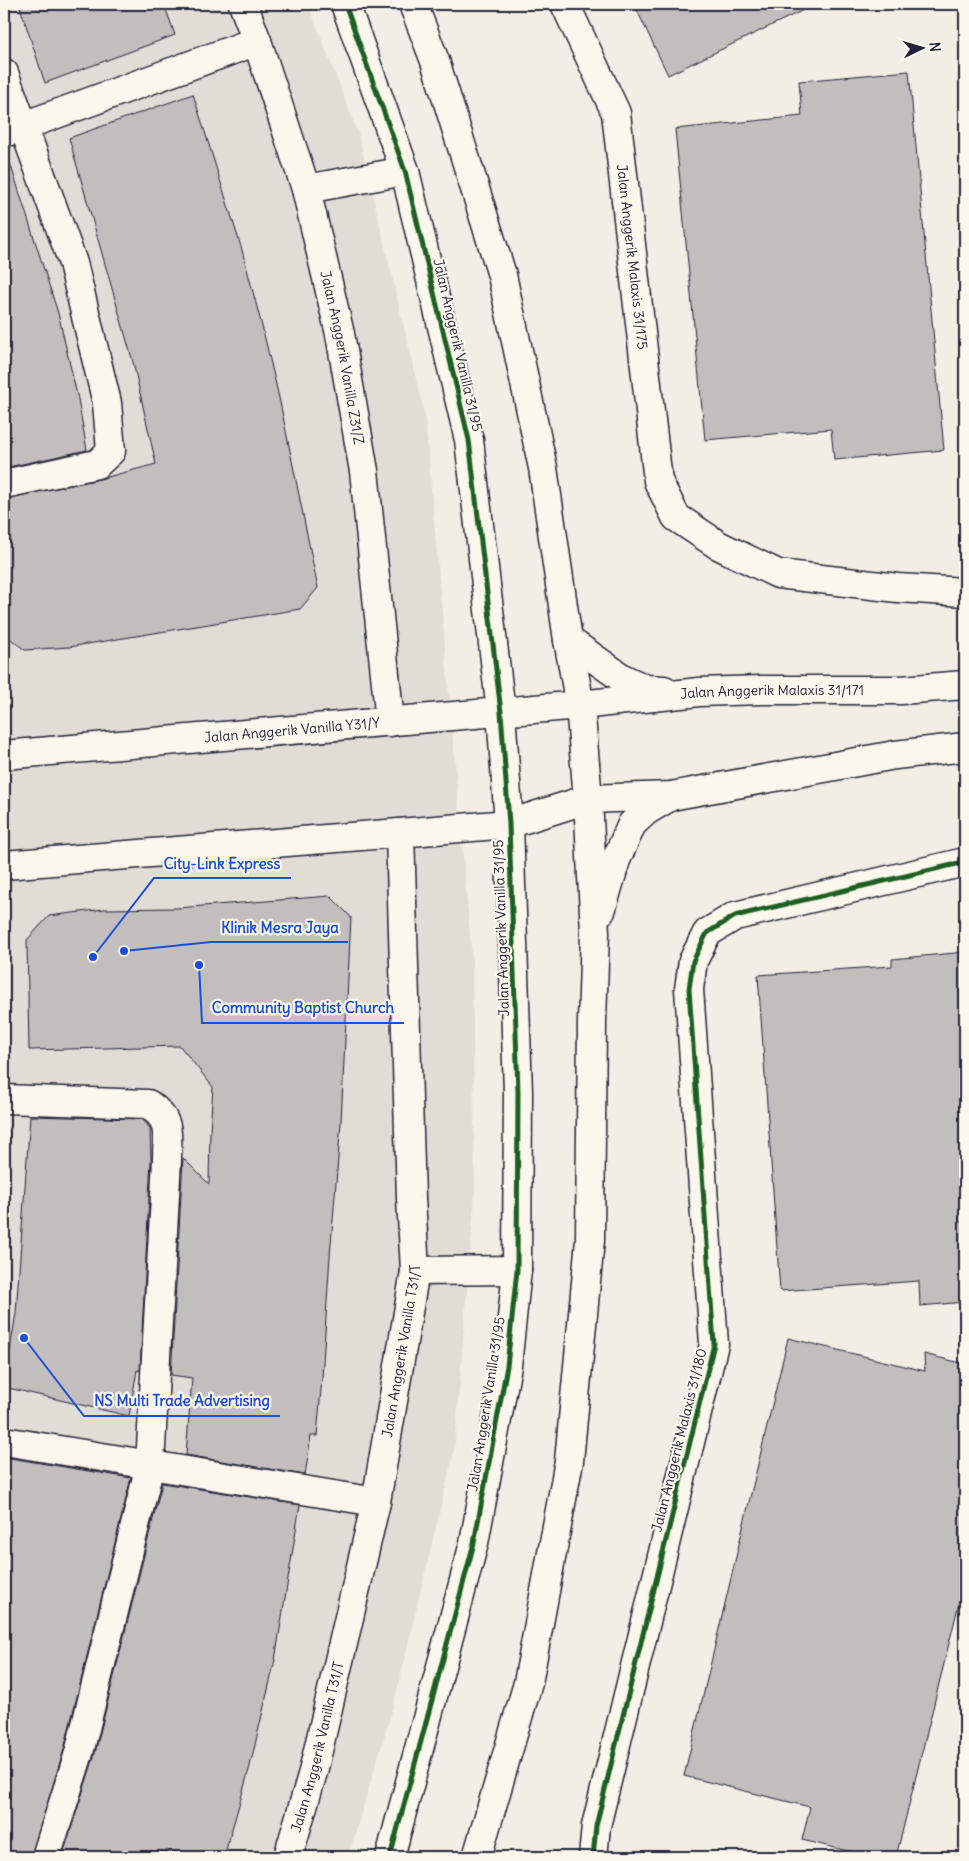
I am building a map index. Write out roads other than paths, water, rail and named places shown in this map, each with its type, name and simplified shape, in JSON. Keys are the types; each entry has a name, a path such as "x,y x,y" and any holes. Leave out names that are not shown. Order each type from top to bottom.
{"street":[{"name":"Jalan Anggerik Vanilla Z31/Z","path":"243,4 306,189 340,334 364,471 390,722"},
{"name":"Jalan Anggerik Vanilla 31/95","path":"345,4 405,171 469,440 502,712 509,824 518,1092 517,1270 506,1366 474,1543 390,1857"},
{"path":"413,4 435,61 502,275 543,468 568,640 580,705 588,799 595,933 592,1021 590,1240 569,1462 528,1683 477,1857"},
{"name":"Jalan Anggerik Malaxis 31/175","path":"565,4 616,113 658,481 676,517 718,546 778,574 898,588 965,592"},
{"path":"14,130 257,41"},
{"path":"4,73 14,130 73,263 107,403 111,451 97,464 4,484"},
{"path":"306,189 405,171"},
{"path":"568,640 622,678 646,689 699,692"},
{"name":"Jalan Anggerik Malaxis 31/171","path":"580,705 699,692 901,690 965,685"},
{"name":"Jalan Anggerik Vanilla Y31/Y","path":"4,755 580,705"},
{"path":"4,865 509,824 588,799 671,796 895,755 965,748"},
{"path":"595,933 616,860 632,824 646,811 671,796"},
{"name":"Jalan Anggerik Vanilla T31/T","path":"288,1857 313,1772 376,1502 415,1271 400,832"},
{"name":"Jalan Anggerik Malaxis 31/180","path":"593,1857 596,1826 714,1344 690,989 693,961 706,934 735,916 965,862"},
{"path":"4,1100 148,1104 160,1112 167,1125 167,1160 150,1465 79,1753 46,1857"},
{"path":"415,1271 517,1270"},
{"path":"4,1441 376,1502"}],"place":[{"name":"Klinik Mesra Jaya","path":"124,951"},
{"name":"City-Link Express","path":"93,957"},
{"name":"Community Baptist Church","path":"199,965"},
{"name":"NS Multi Trade Advertising","path":"24,1338"}]}
